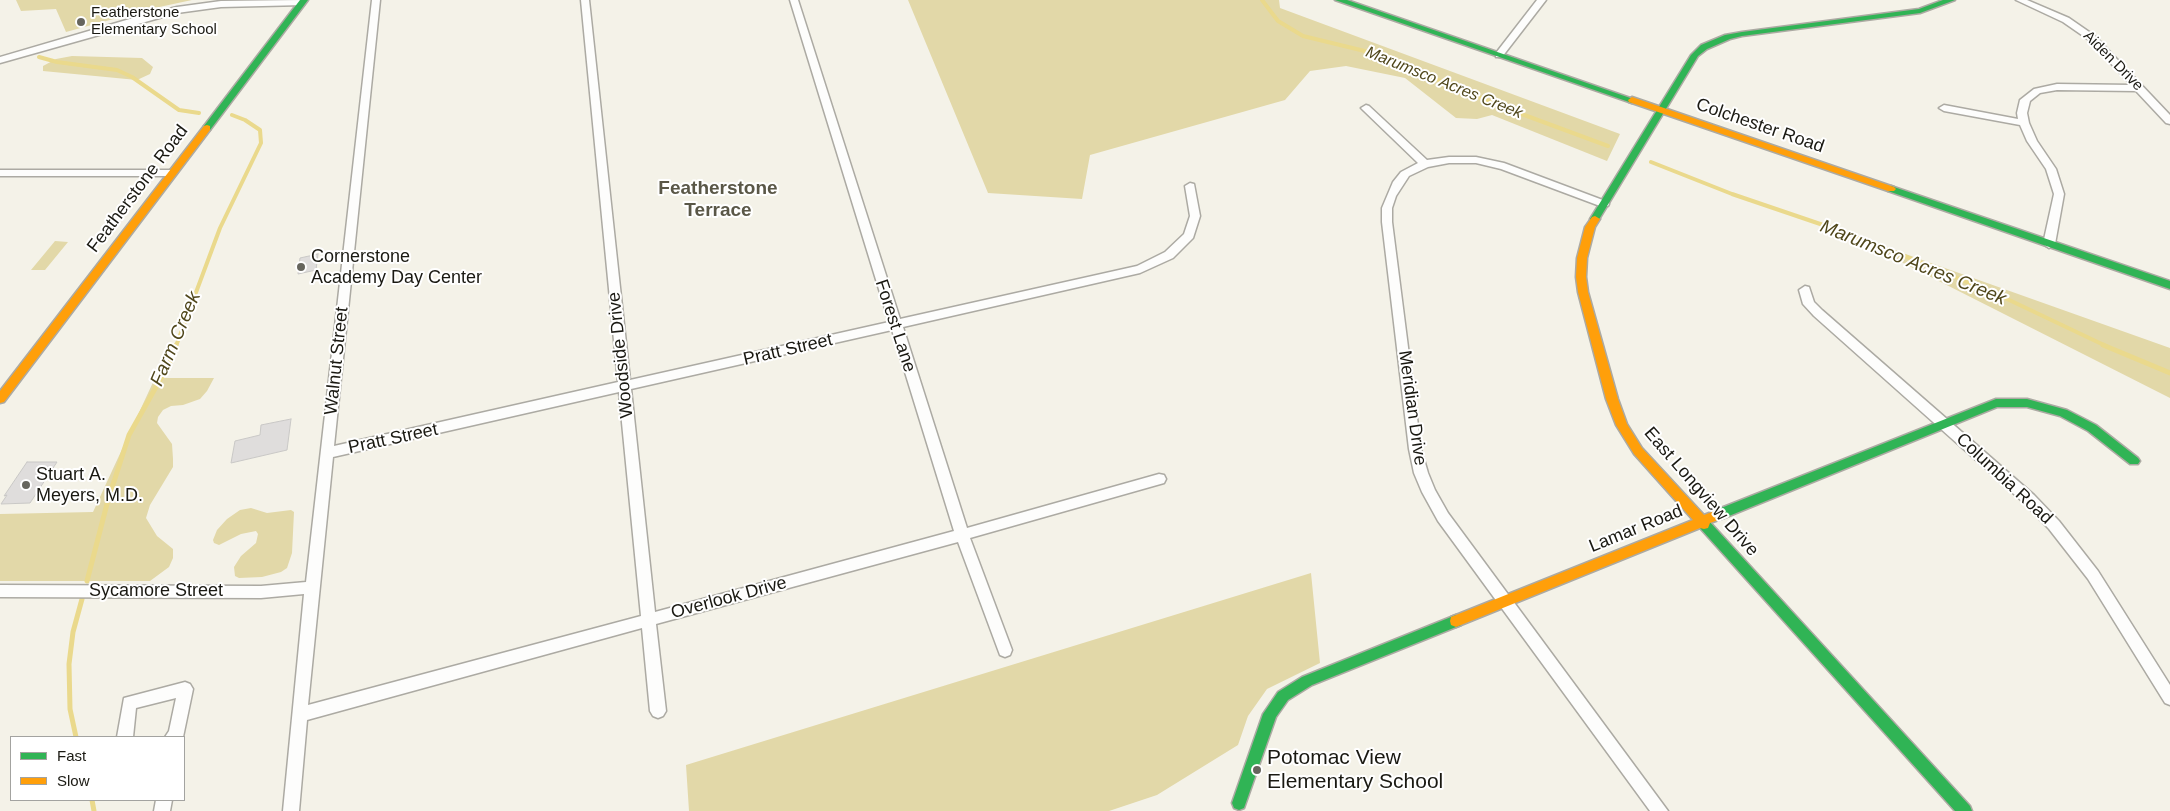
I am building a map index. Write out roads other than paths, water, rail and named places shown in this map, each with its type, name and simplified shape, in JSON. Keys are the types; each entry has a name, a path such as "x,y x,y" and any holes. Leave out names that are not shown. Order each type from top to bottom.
{"street":[{"name":"Walnut Street","path":"291,811 312,587 376,0"},
{"name":"Woodside Drive","path":"585,0 658,711"},
{"name":"Forest Lane","path":"794,0 962,535 1005,650"},
{"name":"Colchester Road","path":"1339,0 1355,2 1499,55 2170,285"},
{"path":"1499,55 1542,0"},
{"name":"East Longview Drive","path":"1951,0 1920,11 1742,34 1714,42 1695,55 1604,204 1585,240 1581,276 1583,292 1612,399 1622,425 1638,450 1701,522 1965,811"},
{"name":"Aiden Drive","path":"2020,0 2066,20 2092,38 2170,121"},
{"path":"0,60 143,18 177,10 216,5 302,2"},
{"name":"Featherstone Road","path":"0,399 302,2"},
{"path":"2049,244 2058,206 2057,188 2050,169 2032,141 2024,123 2023,104 2025,100 2038,91 2057,87 2140,88"},
{"path":"1366,108 1425,164"},
{"path":"1944,108 2024,123"},
{"name":"Meridian Drive","path":"1604,204 1492,163 1461,159 1425,164 1409,171 1398,182 1387,208 1387,222 1415,449 1421,473 1437,506 1660,811"},
{"path":"0,173 172,173"},
{"name":"Pratt Street","path":"327,453 895,326 1140,269 1156,263 1169,255 1188,235 1195,216 1190,186"},
{"name":"Columbia Road","path":"1805,290 1809,304 1818,313 2030,499 2073,547 2093,575 2170,698"},
{"name":"Lamar Road","path":"1239,802 1266,722 1276,705 1291,690 1307,681 1996,403 2027,403 2045,407 2074,418 2112,442 2134,461"},
{"name":"Overlook Drive","path":"299,716 648,619 962,535 1158,479"},
{"name":"Sycamore Street","path":"0,591 260,592 312,587"},
{"path":"125,736 129,703 185,689 175,736"}],"waterway":[{"name":"Marumsco Acres Creek","path":"1262,0 1278,21 1303,36 1377,54 1500,106 1608,146"},
{"name":"Farm Creek","path":"39,57 57,62 117,70 132,77 179,110 199,113"},
{"name":"Farm Creek","path":"176,346 220,228 261,143 260,130 245,120 232,115"},
{"name":"Marumsco Acres Creek","path":"1651,162 1732,194 1832,228 1900,254 2005,298 2106,346"},
{"name":"Farm Creek","path":"87,581 108,500 129,435 170,362 176,345"},
{"name":"Marumsco Acres Creek","path":"2103,345 2170,373"},
{"name":"Farm Creek","path":"76,736 70,709 69,664 73,632 82,599"},
{"name":"Farm Creek","path":"92,801 94,811"}],"place":[{"name":"Featherstone Elementary School","path":"81,22"},
{"name":"Cornerstone Academy Day Center","path":"301,267"},
{"name":"Stuart A. Meyers, M.D.","path":"26,485"},
{"name":"Potomac View Elementary School","path":"1257,770"}],"district":[{"name":"Featherstone Terrace","path":"718,200"}]}
